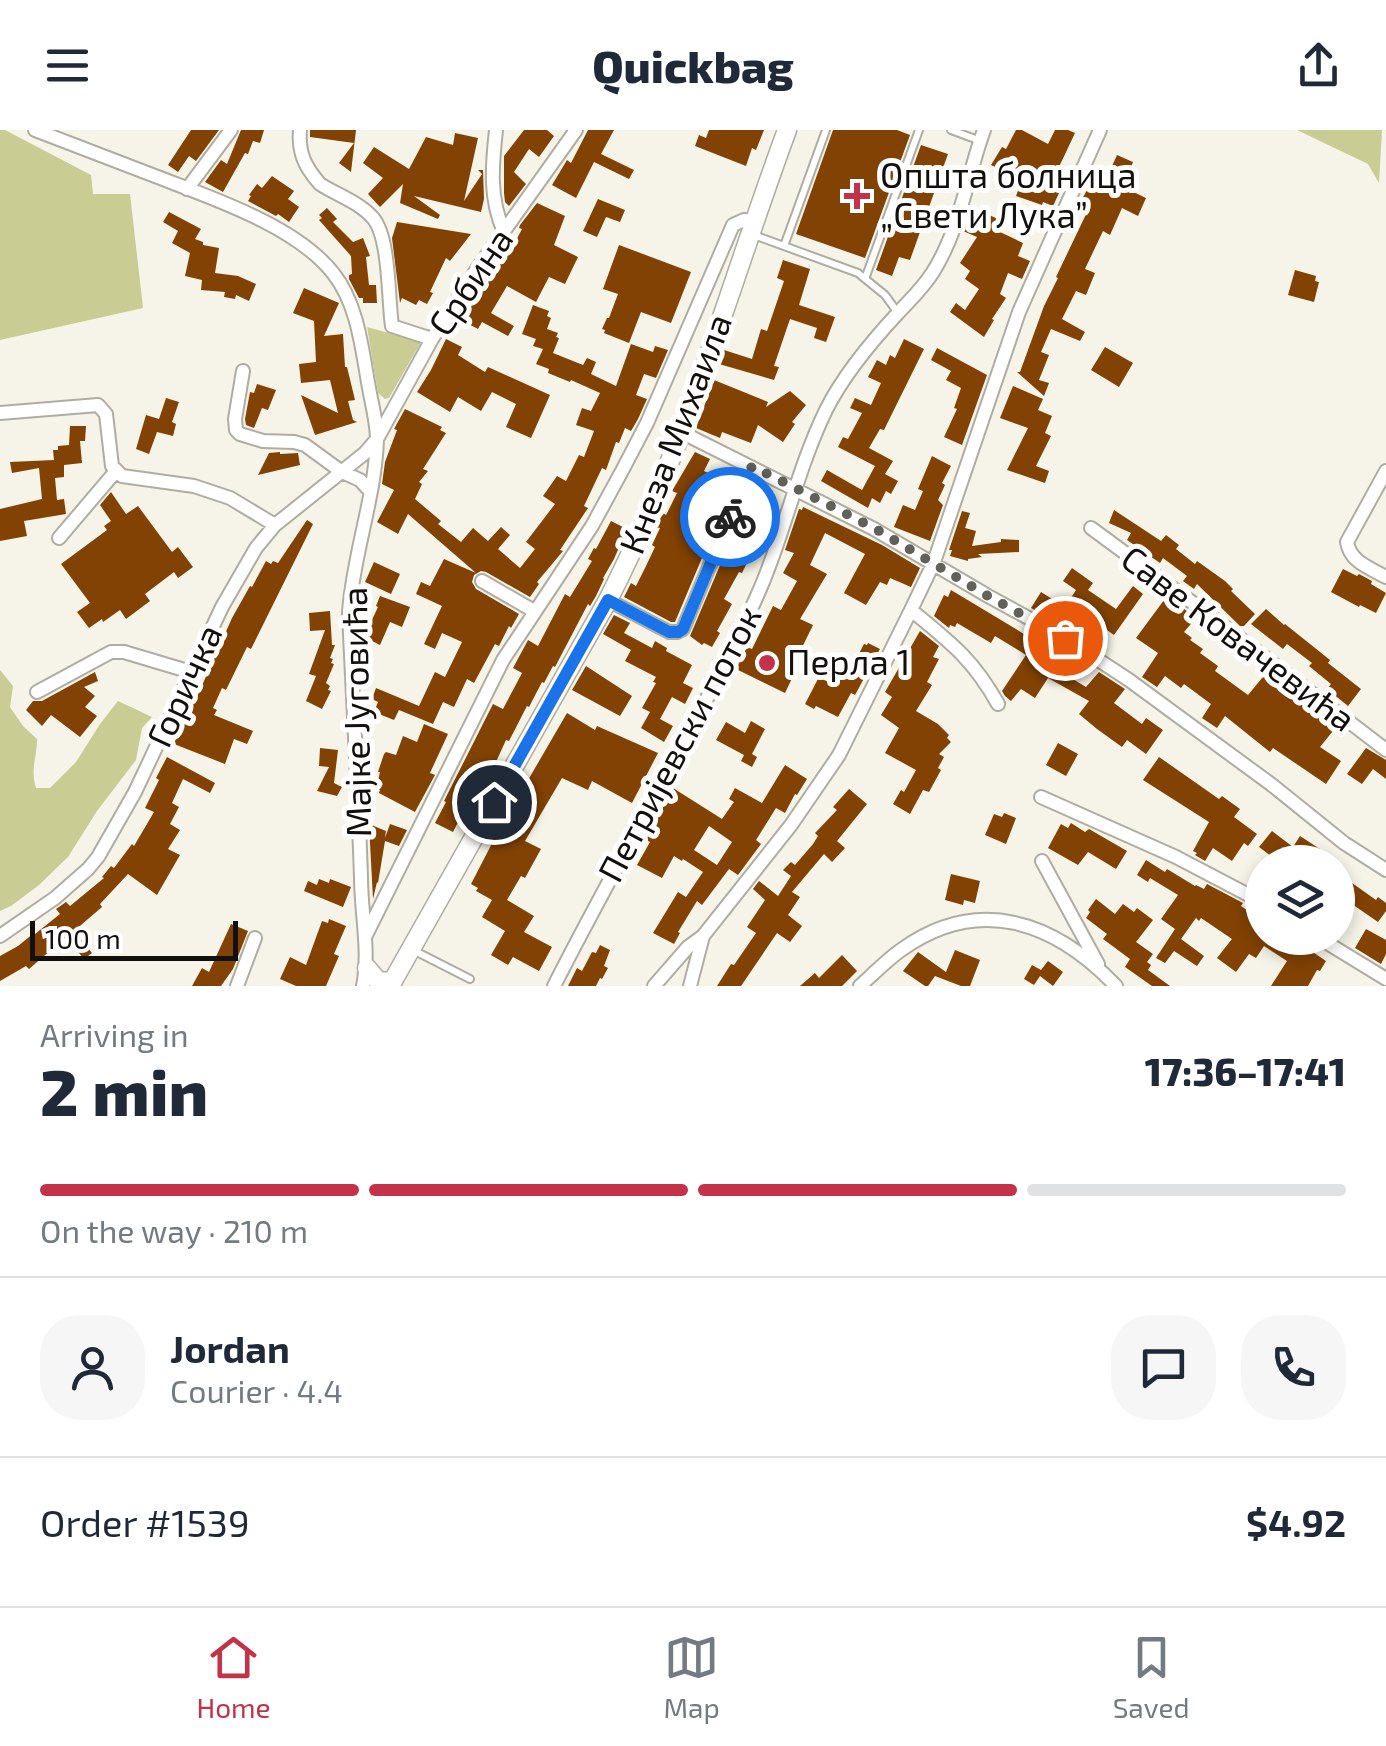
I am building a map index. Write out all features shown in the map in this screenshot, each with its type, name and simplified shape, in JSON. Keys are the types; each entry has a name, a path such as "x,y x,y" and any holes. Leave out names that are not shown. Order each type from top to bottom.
{"main road":[{"name":"Кнеза Михаила","path":"391,984 630,558 682,432 787,130"},
{"path":"365,977 391,984"}],"street":[{"path":"35,130 188,189 287,234 319,258 333,272 355,320 376,440"},
{"path":"188,189 231,130"},
{"path":"300,130 300,150 315,178 376,222 382,236 392,326 432,339"},
{"path":"496,130 491,186 504,232"},
{"name":"Србина","path":"376,440 432,339 576,130"},
{"path":"654,986 702,936 791,825 839,755 934,562 1019,312 1100,130"},
{"name":"Петријевски поток","path":"554,986 751,610 815,434 839,387 918,293 943,255 982,135"},
{"path":"366,935 502,660 592,526 639,438 733,225 744,220 752,227"},
{"path":"244,371 235,419 240,434 263,441 304,445 360,480 370,491"},
{"path":"370,392 383,407 397,404"},
{"path":"0,413 98,405 106,414 116,472 194,486 230,498 275,525"},
{"path":"682,432 934,562 1065,638 1129,680 1344,843 1386,870"},
{"name":"Горичка","path":"0,936 55,898 98,857 135,792 244,566 266,534 376,440"},
{"name":"Мајке Југовића","path":"365,977 348,612 376,440"},
{"path":"608,600 669,632 683,629 752,466"},
{"path":"1386,471 1347,546 1353,557 1386,577"},
{"path":"59,538 116,472"},
{"name":"Саве Ковачевића","path":"1091,528 1386,750"},
{"path":"482,581 534,612"},
{"path":"911,610 964,654 998,704"},
{"path":"37,692 111,652 124,652 191,672"},
{"path":"1041,796 1245,893"},
{"path":"1042,860 1102,971"},
{"path":"860,986 901,950 925,936 946,926 983,918 1014,921 1038,930 1069,947 1116,986"},
{"path":"690,986 702,936"},
{"path":"238,986 255,938"},
{"path":"1347,955 1386,978"}],"lane":[{"path":"784,246 826,130"},
{"path":"865,279 919,130"},
{"path":"952,130 982,135"},
{"path":"752,227 784,246 858,273 898,313"},
{"path":"411,949 470,979"}],"green space":[{"path":"0,130 91,175 93,194 130,194 143,308 0,340"},
{"path":"1297,130 1382,130 1379,183 1368,164"},
{"path":"367,327 421,342 389,398 378,393"},
{"path":"0,670 13,686 10,707 37,739 36,788 50,788 76,762 118,701 152,717 142,728 136,760 68,857 39,885 0,911"}],"building":[{"path":"191,130 219,130 196,161 189,156 178,172 168,165"},
{"path":"241,130 264,130 260,143 253,141 223,192 205,182 221,160 227,164"},
{"path":"310,130 356,130 351,172 339,163 354,143 310,137"},
{"path":"524,130 547,130 554,136 539,157 529,149 514,172 526,184 509,206 504,193 504,156"},
{"path":"588,130 614,130 601,154 634,170 629,179 594,162 576,198 552,185 567,160 571,163"},
{"path":"709,130 764,130 746,166 695,146 699,135 706,138"},
{"path":"833,130 897,130 910,135 865,258 796,234"},
{"path":"1016,130 1048,144 1055,130 1075,133 1058,169 1068,174 1053,206 1016,196 1022,180 991,165"},
{"path":"455,133 478,138 464,201 482,174 478,170 483,170 481,212 414,196 440,215 438,219 400,203 403,184 380,207 368,194 383,178 363,163 374,147 409,169 426,137 453,145"},
{"path":"921,145 948,154 910,260 899,257 892,276 876,270"},
{"path":"1117,155 1133,162 1123,187 1146,198 1138,216 1122,208 1110,235 1103,231 1085,269 1095,273 1086,295 1076,291 1062,319 1085,332 1080,341 1051,329 1041,352 1049,355 1039,380 1049,383 1044,396 1017,372 1090,206 1081,201 1098,170 1108,175"},
{"path":"272,176 294,191 288,199 299,207 289,222 248,201 257,184 262,188"},
{"path":"598,199 625,210 620,222 606,217 597,237 583,231"},
{"path":"537,203 565,216 554,245 578,257 565,284 549,277 536,302 507,286 491,313 514,326 508,336 482,322 478,329 461,320 505,247 511,250 522,229 520,225"},
{"path":"327,208 337,219 333,222 353,242 363,238 370,256 366,257 369,285 376,285 377,303 363,303 349,279 351,256 319,220"},
{"path":"981,211 1004,222 1000,232 1023,243 1018,256 1030,261 1022,279 1008,273 1000,294 1006,298 984,337 950,312 956,303 965,310 979,289 965,279 970,271 960,263 977,237 963,231 969,215 977,219"},
{"path":"169,212 201,229 195,239 203,245 219,248 215,273 238,276 256,284 249,301 236,295 235,299 224,297 225,292 201,290 202,280 185,276 190,253 172,243 178,231 163,222"},
{"path":"397,222 471,234 450,261 446,258 427,304 419,300 416,305 402,298 400,303 392,238"},
{"path":"619,245 691,272 671,323 641,312 629,343 602,329 618,294 603,289"},
{"path":"783,260 810,269 799,305 835,317 826,342 814,338 817,328 790,319 774,366 779,367 774,380 719,364 724,350 752,359 761,329 767,331 784,281 777,278"},
{"path":"1295,270 1316,276 1315,281 1319,282 1314,302 1288,295"},
{"path":"304,288 339,303 324,336 343,334 345,367 355,400 348,401 357,422 315,435 301,395 338,413 330,380 301,383 299,364 316,362 314,321 293,313"},
{"path":"533,305 549,311 547,329 558,333 559,338 553,353 583,365 587,358 596,362 591,374 616,386 631,344 653,352 655,346 668,350 656,378 644,374 636,395 647,399 638,419 631,431 625,428 619,443 616,442 606,470 602,468 584,506 588,508 530,597 486,572 474,575 476,589 519,614 499,646 495,644 474,683 467,679 454,707 443,702 433,724 399,710 394,720 374,712 378,702 372,699 376,688 419,706 435,672 445,677 462,642 442,633 435,649 424,644 442,606 416,594 421,582 430,586 444,559 476,573 408,514 398,534 377,522 394,490 382,484 397,430 394,429 405,409 442,427 440,430 446,433 423,469 428,471 419,482 422,484 415,499 461,542 473,528 488,541 501,527 510,535 498,549 520,568 535,549 526,542 555,504 543,496 557,476 566,481 579,455 584,457 594,431 576,425 582,408 591,411 600,393 548,373 549,369 536,364 543,349 533,346 536,339 522,334"},
{"path":"446,339 462,347 458,355 485,372 488,367 550,395 531,438 506,427 516,404 492,392 481,411 458,397 450,412 417,392"},
{"path":"904,339 924,349 884,430 880,429 869,448 893,461 885,474 898,481 891,494 886,491 880,503 872,498 868,508 821,481 827,470 862,490 875,466 838,447 843,437 848,439 862,413 850,408 855,398 871,405 881,383 868,377 877,360 886,365 890,355 895,358"},
{"path":"1105,347 1133,363 1119,387 1091,370"},
{"path":"937,348 987,375 962,445 944,437 957,409 954,408 961,388 946,380 951,371 931,360"},
{"path":"714,380 768,402 766,407 790,391 806,405 783,442 758,425 751,443 722,432 720,438 696,428"},
{"path":"257,384 276,390 268,410 262,408 254,428 246,425 245,419 250,392 254,393"},
{"path":"1013,386 1043,399 1038,410 1052,416 1045,433 1051,436 1036,466 1049,471 1045,483 1007,470 1028,428 1000,418"},
{"path":"166,398 179,402 172,422 176,424 173,436 157,432 149,454 136,449 146,415 159,419"},
{"path":"70,426 86,426 85,441 80,441 82,463 64,465 64,477 55,478 57,500 64,499 66,514 24,521 27,536 0,541 0,509 42,499 39,468 12,473 10,462 54,460 53,450 69,445"},
{"path":"695,452 710,459 704,471 721,479 716,489 706,483 693,508 718,520 675,622 671,622 624,597 631,583 636,586 646,566 660,528 656,527 663,513 666,515 677,493 672,491"},
{"path":"269,453 298,453 300,465 258,475"},
{"path":"932,456 951,466 942,483 945,485 938,500 943,505 930,541 894,527 903,505 915,510 923,491 918,489"},
{"path":"755,483 773,491 769,501 773,503 764,525 771,528 765,538 760,536 724,599 732,604 712,647 702,645 690,636"},
{"path":"111,492 126,514 138,506 172,552 178,547 193,567 178,578 174,572 145,594 150,601 126,619 120,610 89,628 77,612 90,603 61,564 107,530 104,526 111,521 100,505"},
{"path":"803,507 920,568 911,587 890,578 887,585 880,582 866,605 844,593 865,554 825,533 810,565 827,574 800,619 813,625 792,668 796,670 785,693 736,669 747,647 752,649 773,606 781,610 797,581 783,573 794,553 785,550"},
{"path":"1114,510 1161,541 1166,535 1195,564 1197,561 1225,581 1255,614 1240,626 1197,584 1194,589 1183,581 1187,576 1163,558 1160,563 1127,540 1131,533 1109,523"},
{"path":"962,511 970,513 965,528 976,531 972,546 1001,539 1019,540 1019,552 978,554 982,557 968,561 950,556"},
{"path":"307,520 313,524 251,649 247,647 213,708 217,710 214,715 253,731 247,744 234,739 225,764 174,744 250,586 266,561 278,563"},
{"path":"611,521 627,529 614,559 555,667 527,706 509,741 506,740 484,792 476,787 453,832 435,823 493,704 503,709 522,673 513,668 528,640 538,646 565,594 570,597 592,561 588,559"},
{"path":"374,562 400,574 391,594 365,582"},
{"path":"1072,568 1093,583 1088,590 1116,609 1133,586 1143,594 1114,635 1104,628 1100,633 1075,615 1070,623 1051,611 1047,617 1031,608 1041,592 1065,607 1076,590 1063,581"},
{"path":"1343,569 1372,581 1386,593 1376,613 1331,592"},
{"path":"951,590 1065,655 1056,669 1086,687 1099,672 1125,689 1114,703 1142,724 1146,718 1163,730 1146,754 1127,740 1122,747 1097,729 1079,714 1089,701 1048,678 1035,698 1021,689 1011,701 1005,696 1002,691 1026,655 995,636 991,643 957,623 949,628 934,616 944,595 948,597"},
{"path":"380,596 410,607 402,627 390,622 380,645 364,637"},
{"path":"1167,596 1196,618 1184,632 1203,649 1200,653 1218,666 1215,671 1248,695 1267,672 1337,726 1320,747 1341,761 1326,784 1273,748 1270,752 1225,716 1217,728 1202,718 1211,704 1184,684 1181,688 1165,676 1157,687 1142,677 1158,653 1136,638"},
{"path":"1266,609 1361,689 1348,706 1327,689 1331,684 1309,666 1312,663 1287,644 1283,649 1251,624"},
{"path":"330,611 335,645 330,658 334,664 326,683 331,691 322,709 306,701 316,676 309,674 325,630 310,631 309,613"},
{"path":"614,615 630,623 624,633 652,648 655,641 692,665 683,683 693,688 685,704 672,697 660,719 673,726 664,742 641,728 650,712 642,708 656,677 625,661 631,650 603,634"},
{"path":"920,631 939,646 933,657 939,659 927,682 932,685 916,711 938,724 951,742 939,754 944,757 938,768 941,770 929,792 923,790 910,814 893,804 916,770 885,753 899,728 881,715 892,697 885,692"},
{"path":"868,643 880,649 838,717 805,704 819,677 828,682 834,671 846,678"},
{"path":"586,666 632,696 620,716 572,690"},
{"path":"95,672 98,681 84,687 95,696 85,707 97,716 80,737 51,715 42,726 26,710 33,701 42,701"},
{"path":"567,713 595,730 597,726 658,753 632,803 592,781 588,790 562,778 525,841 541,849 507,900 534,916 524,932 552,947 539,971 513,957 508,965 491,955 505,931 482,917 492,900 471,884"},
{"path":"751,721 765,729 752,754 757,757 752,767 741,761 744,755 716,740 726,722 745,733"},
{"path":"424,724 448,734 430,773 435,775 415,812 376,789 384,754 396,755 403,736 417,742"},
{"path":"1058,743 1078,754 1066,776 1046,765"},
{"path":"320,748 338,750 334,783 342,787 337,796 317,791 329,767 319,766"},
{"path":"1366,748 1386,760 1386,779 1373,769 1362,784 1347,774"},
{"path":"167,757 215,783 210,793 183,779 172,803 179,807 170,824 180,830 168,849 180,855 157,895 128,874 100,904 102,907 74,931 92,953 84,959 66,937 29,969 26,966 0,981 0,956 60,914 56,909 66,902 70,906 134,846 154,812 145,808"},
{"path":"1159,757 1240,809 1234,817 1257,834 1249,845 1244,843 1232,861 1213,848 1205,861 1193,851 1209,822 1143,780"},
{"path":"785,765 807,779 785,813 776,808 756,840 761,844 738,875 729,869 702,905 697,901 674,944 653,933 678,892 686,897 703,872 674,856 662,878 637,865 673,788 722,819 734,802 729,799 735,788 762,803","holes":["709,826 732,842 717,865 694,850"]},
{"path":"849,789 867,804 837,841 845,848 832,862 824,854 792,892 800,897 788,915 802,926 790,942 777,933 741,986 717,986 756,933 747,927 765,900 753,889 759,881 778,896 791,876 783,870 791,862 795,865 813,844 818,836 815,833 837,810 833,807"},
{"path":"1004,813 1016,818 1006,844 985,835 994,814 1002,817"},
{"path":"1071,823 1127,851 1116,869 1088,852 1078,865 1048,848 1061,824 1068,828"},
{"path":"369,824 386,831 385,838 390,824 407,830 399,846 385,841 373,899"},
{"path":"1272,831 1290,845 1261,845"},
{"path":"1300,836 1314,845 1294,845"},
{"path":"1146,860 1195,886 1204,889 1207,884 1243,903 1245,955 1248,955 1236,972 1217,958 1232,939 1201,918 1196,918 1181,939 1204,956 1197,966 1174,951 1165,963 1156,958 1175,929 1161,919 1178,895 1150,878 1148,882 1137,875"},
{"path":"951,874 980,881 975,903 964,900 963,905 945,900"},
{"path":"319,879 351,887 343,907 304,891 308,881 317,885"},
{"path":"1355,885 1386,903 1386,911 1378,922 1355,906"},
{"path":"1096,899 1115,914 1123,904 1134,912 1137,908 1153,920 1136,942 1153,954 1147,962 1151,965 1148,970 1170,986 1152,986 1125,967 1130,959 1103,939 1107,934 1086,918"},
{"path":"329,919 346,926 326,986 296,986 280,979 290,957 306,965 322,921 328,923"},
{"path":"231,924 248,931 233,969 221,986 192,986 202,968 209,972"},
{"path":"1366,929 1386,940 1381,964 1355,948"},
{"path":"600,945 610,950 602,979 596,986 568,986 577,968 582,971"},
{"path":"955,950 980,960 970,986 935,976 925,986 903,971 918,952 946,972"},
{"path":"842,955 857,971 842,986 800,986 815,973 819,978"},
{"path":"1278,955 1317,955 1326,961 1308,986 1271,986 1287,961"},
{"path":"1048,961 1063,972 1053,986 1040,976 1034,985 1024,979 1032,965 1041,970"}],"way so far":[{"path":"730,517 752,466 874,528 1065,638"}],"place":[{"name":"Општа болница „Свети Лука”","path":"857,196"},
{"name":"Перла 1","path":"767,663"}],"route":[{"path":"494,802 608,600 669,632 683,629 730,517"}]}
